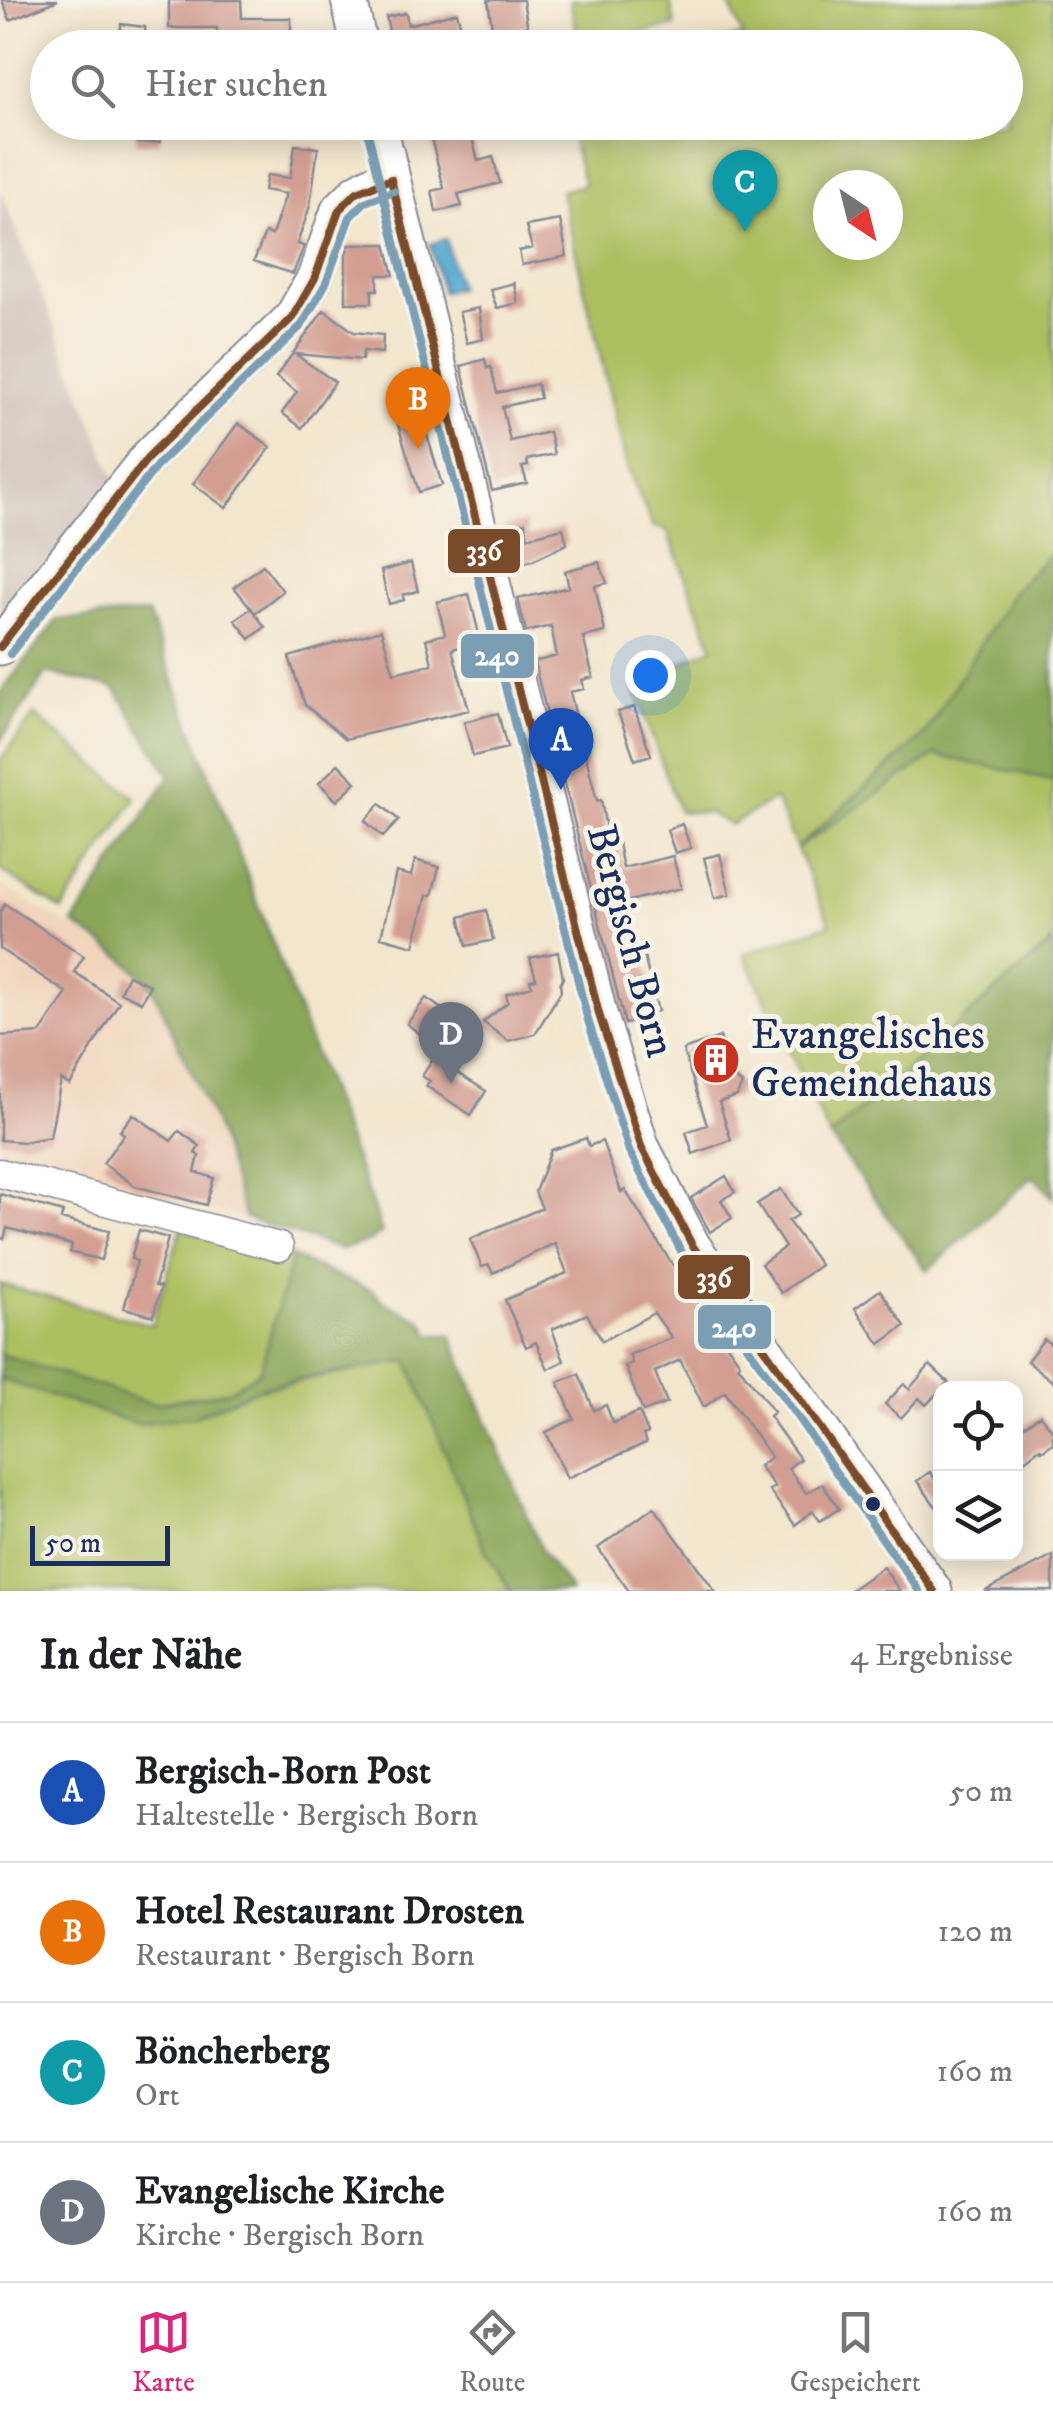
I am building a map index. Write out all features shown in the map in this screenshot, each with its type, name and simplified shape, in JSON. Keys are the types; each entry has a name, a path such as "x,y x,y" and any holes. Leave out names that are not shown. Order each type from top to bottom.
{"main road":[{"path":"349,0 356,30"},
{"name":"Bergisch Born","path":"382,140 599,1014 641,1146 674,1212 715,1280 934,1591"},
{"path":"0,647 150,455 292,318 315,278 339,210 356,192 391,179"}],"street":[{"path":"0,1172 279,1246"}],"shaded area":[{"path":"0,189 126,507 0,665"},
{"path":"0,884 123,958 151,985 215,1124 245,1218 92,1185 0,1158"}],"green space":[{"path":"570,0 670,0 675,26 654,30 576,30"},
{"path":"728,0 1053,0 1053,552 1015,590 924,735 803,843 935,755 1053,780 1053,941 830,1137 744,954 830,924 775,799 730,825 709,813 679,811 634,686 713,647 667,530 653,526 627,467 561,191 584,185 572,140 1023,140 1023,30 740,30"},
{"path":"1053,552 1053,780 935,755 796,849 924,735 1015,589"},
{"path":"148,613 376,1215 382,1233 368,1242 340,1249 245,1218 215,1124 151,985 123,958 73,924 170,776 115,688 47,673 0,741 0,693 57,620"},
{"path":"34,715 136,798 62,910 0,870 0,760"},
{"path":"1053,941 1053,1198 1033,1176 927,1271 830,1137"},
{"path":"181,1229 292,1256 260,1371 229,1391 152,1404 0,1354 0,1284 152,1325"},
{"path":"292,1257 373,1291 384,1302 423,1321 430,1335 451,1335 542,1552 571,1591 511,1591 486,1552 408,1361 289,1381 255,1390 195,1416 137,1424 0,1379 0,1354 153,1404 229,1391 260,1371"},
{"path":"408,1360 486,1552 511,1591 0,1591 0,1379 195,1416 255,1390"}],"water":[{"path":"446,239 458,288 442,292 430,244"}],"building":[{"path":"2,0 58,0 10,20"},
{"path":"169,0 241,0 242,18 291,18 291,30 169,28"},
{"path":"488,0 523,0 528,29 492,30"},
{"path":"457,12 462,30 389,30 386,17 406,13 408,25"},
{"path":"121,24 145,27 145,30 121,30"},
{"path":"431,140 473,140 478,161 493,157 500,183 458,194 462,206 436,212 432,191 444,188"},
{"path":"295,145 318,148 310,206 297,244 304,246 293,274 254,261 265,233 272,235 286,194 264,190 267,175 290,178"},
{"path":"560,220 567,256 522,265 519,251 532,248 526,226"},
{"path":"386,244 394,275 378,275 378,290 372,290 372,303 346,303 349,245"},
{"path":"514,283 518,303 497,308 490,289"},
{"path":"479,308 483,339 467,343 459,312"},
{"path":"324,310 354,332 383,335 382,353 363,351 362,360 295,354 335,382 302,428 282,413 297,392 276,377"},
{"path":"485,359 497,393 537,384 540,398 502,407 510,441 549,432 554,454 527,460 528,466 522,467 527,483 492,491 461,366"},
{"path":"418,405 442,485 419,492 394,412"},
{"path":"238,423 271,447 226,508 193,484"},
{"path":"525,522 528,537 563,528 567,544 533,560 510,565 505,527"},
{"path":"599,562 607,583 595,586 605,632 583,637 593,677 582,680 584,689 570,692 597,801 601,800 609,845 618,843 623,868 673,856 681,888 621,903 634,959 644,956 658,1011 646,1014 647,1019 625,1024 534,662 557,656 551,626 526,632 518,599 569,587 565,571"},
{"path":"411,563 418,591 389,604 381,571"},
{"path":"263,565 283,591 255,613 234,587"},
{"path":"469,594 481,642 452,649 469,710 346,739 305,705 289,657 381,630 394,673 432,664 426,639 445,634 437,602"},
{"path":"251,608 265,627 250,639 235,620"},
{"path":"634,707 651,755 635,760 618,712"},
{"path":"498,713 507,748 473,756 464,722"},
{"path":"338,764 356,782 337,801 319,783"},
{"path":"380,804 399,820 383,837 365,821"},
{"path":"682,824 691,848 675,853 667,830"},
{"path":"720,854 730,894 715,898 704,858"},
{"path":"415,860 439,867 414,946 381,937 396,872 411,876"},
{"path":"5,904 84,956 74,972 119,1002 70,1085 61,1080 50,1137 23,1142 0,1140 0,1036 40,1033 67,993 0,949 0,912"},
{"path":"486,910 493,940 467,946 460,917"},
{"path":"558,952 561,991 535,1034 508,1041 483,1022 508,1002 506,994 532,986 530,980 536,979 530,958"},
{"path":"128,975 150,985 141,1002 120,992"},
{"path":"426,998 446,1012 427,1039 407,1024"},
{"path":"720,1037 735,1079 742,1084 737,1096 719,1102 731,1140 693,1154 686,1132 707,1125 683,1050"},
{"path":"438,1051 451,1059 446,1066 486,1091 471,1115 426,1086 430,1081 422,1076"},
{"path":"133,1114 171,1141 179,1131 200,1146 195,1153 199,1156 195,1172 214,1178 206,1205 135,1186 103,1163"},
{"path":"586,1138 589,1146 602,1141 621,1192 625,1190 738,1365 774,1412 769,1416 800,1459 788,1468 806,1493 822,1484 839,1509 820,1521 813,1511 795,1525 769,1490 775,1487 759,1466 771,1457 725,1392 704,1407 680,1360 655,1372 667,1403 643,1412 625,1366 632,1363 629,1355 672,1338 654,1313 602,1341 587,1314 552,1329 564,1361 548,1369 536,1342 526,1347 505,1300 567,1273 555,1243 493,1273 489,1265 482,1267 470,1239 542,1208 535,1192 551,1150"},
{"path":"726,1176 735,1192 721,1200 732,1218 710,1232 691,1198"},
{"path":"781,1189 798,1215 788,1221 820,1265 781,1293 761,1264 785,1247 757,1204"},
{"path":"0,1194 63,1212 61,1219 109,1231 101,1260 70,1252 72,1245 7,1228 4,1239 0,1238"},
{"path":"139,1230 168,1238 155,1286 161,1287 153,1316 124,1308 137,1261 131,1259"},
{"path":"880,1290 905,1326 880,1344 855,1308"},
{"path":"1044,1339 1053,1346 1053,1382 1027,1361"},
{"path":"930,1365 947,1381 933,1381 933,1398 926,1405 919,1398 901,1418 885,1404 904,1384 909,1389"},
{"path":"579,1374 594,1410 606,1405 613,1423 639,1412 648,1433 643,1435 646,1443 567,1478 546,1432 574,1419 558,1382"},
{"path":"1040,1415 1053,1431 1053,1443 1023,1461 1023,1425"},
{"path":"930,1472 933,1476 933,1503 917,1481"},
{"path":"654,1507 715,1591 629,1591 598,1548"},
{"path":"1053,1556 1053,1591 985,1591"},
{"path":"883,1567 900,1591 849,1591"}],"transit line":[{"name":"240","path":"370,140 587,1017 629,1151 681,1251 919,1591"},
{"name":"336","path":"391,179 599,1014 641,1146 692,1245 934,1591"},
{"name":"336","path":"0,647 150,455 292,318 315,278 339,210 357,192 391,179"},
{"name":"240","path":"10,654 159,463 302,325 326,283 350,217 365,202 394,191"}],"place":[{"name":"Böncherberg","path":"745,232"},
{"name":"Hotel Restaurant Drosten","path":"418,449"},
{"name":"Bergisch-Born Post","path":"561,790"},
{"name":"Evangelisches Gemeindehaus","path":"716,1060"},
{"name":"Evangelische Kirche","path":"451,1084"}]}
